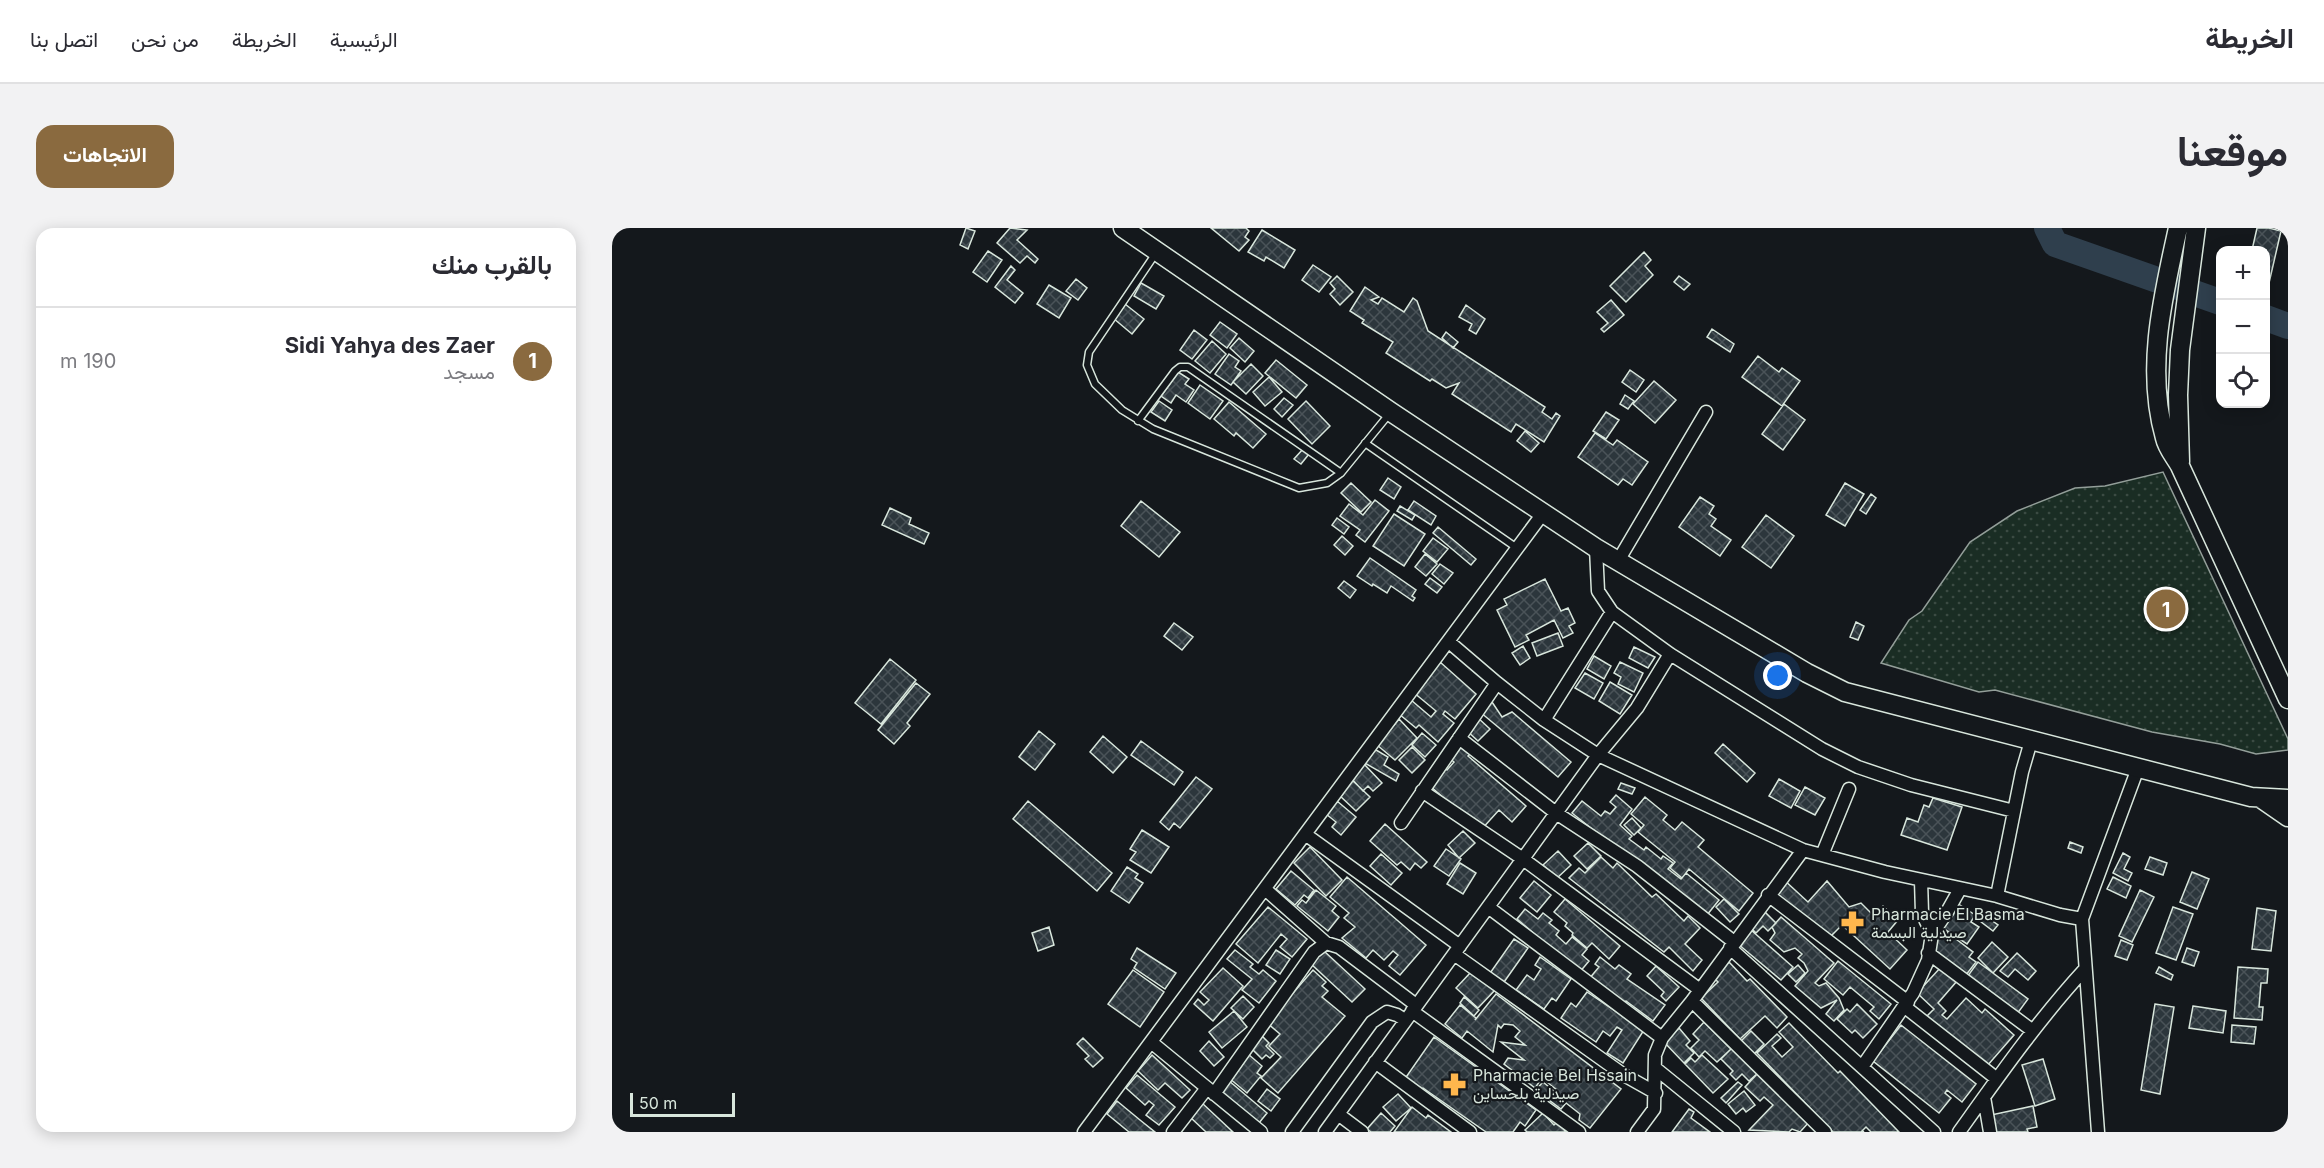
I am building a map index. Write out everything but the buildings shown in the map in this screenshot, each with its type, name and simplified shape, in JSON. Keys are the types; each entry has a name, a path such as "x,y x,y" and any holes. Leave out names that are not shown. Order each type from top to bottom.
{"street":[{"path":"1123,228 1391,412 1596,548 1807,673 1845,692 2262,799 2288,799"},
{"path":"2178,228 2157,349 2155,383 2165,439 2180,466 2288,699"},
{"path":"2180,466 2178,395 2180,350 2196,228"},
{"path":"1618,561 1706,412"},
{"path":"1084,1132 1544,513"},
{"path":"1596,548 1598,591 1612,612 1670,654 1822,749 1858,767 1911,785 2014,811"},
{"path":"1544,720 1612,612"},
{"path":"1449,642 1544,720 1598,755 1803,850 1921,880 1997,896 2060,915 2082,919"},
{"path":"1325,1132 1598,755 1637,708 1670,654"},
{"path":"1401,823 1497,683"},
{"path":"1459,738 1556,813 1637,866 1732,945 1934,1132"},
{"path":"1997,896 2031,741"},
{"path":"2098,1132 2082,919 2138,768"},
{"path":"1822,855 1849,789"},
{"path":"1422,791 1523,859 1700,990"},
{"path":"2262,799 2288,817"},
{"path":"1305,834 1624,1076 1656,1093"},
{"path":"1637,1132 1651,1117 1654,1109 1655,1055 1662,1038 1803,850"},
{"path":"1921,880 1922,913 1932,934"},
{"path":"1265,889 1326,943 1339,947 1411,1012 1579,1132"},
{"path":"1862,1067 1907,1004 1924,973 1932,934 1960,889"},
{"path":"1768,895 1907,1004 1997,1079"},
{"path":"1488,907 1662,1038"},
{"path":"1173,1132 1211,1091 1314,952 1326,943"},
{"path":"1928,953 2033,1031"},
{"path":"1959,1132 2033,1031 2085,969"},
{"path":"1692,1001 1825,1132"},
{"path":"1292,1132 1372,1022 1387,1012 1397,1015 1411,1012"},
{"path":"1151,1042 1261,1132"},
{"path":"1376,1062 1470,1132"},
{"path":"1655,1068 1734,1132"},
{"path":"1984,1097 1990,1132"},
{"path":"1338,1114 1362,1132"}],"lane":[{"path":"1156,252 1089,352 1087,365 1095,384 1107,397 1138,421 1299,488 1327,483 1341,473 1391,412"},
{"path":"1138,421 1175,371 1179,367 1188,367 1341,473"},
{"path":"1365,443 1517,548"}],"green space":[{"path":"2163,472 2288,739 2288,750 2256,754 2220,744 2152,732 1995,690 1979,692 1881,663 1909,620 1922,611 1970,542 2017,511 2075,488 2105,486"}],"waterway":[{"path":"2047,228 2055,244 2216,301"},
{"path":"2270,319 2288,326"}],"place":[{"name":"Sidi Yahya des Zaer","path":"2166,609"},
{"name":"Pharmacie El Basma صيدلية البسمة","path":"1853,923"},
{"name":"Pharmacie Bel Hssain صيدلية بلحساين","path":"1455,1084"}]}
